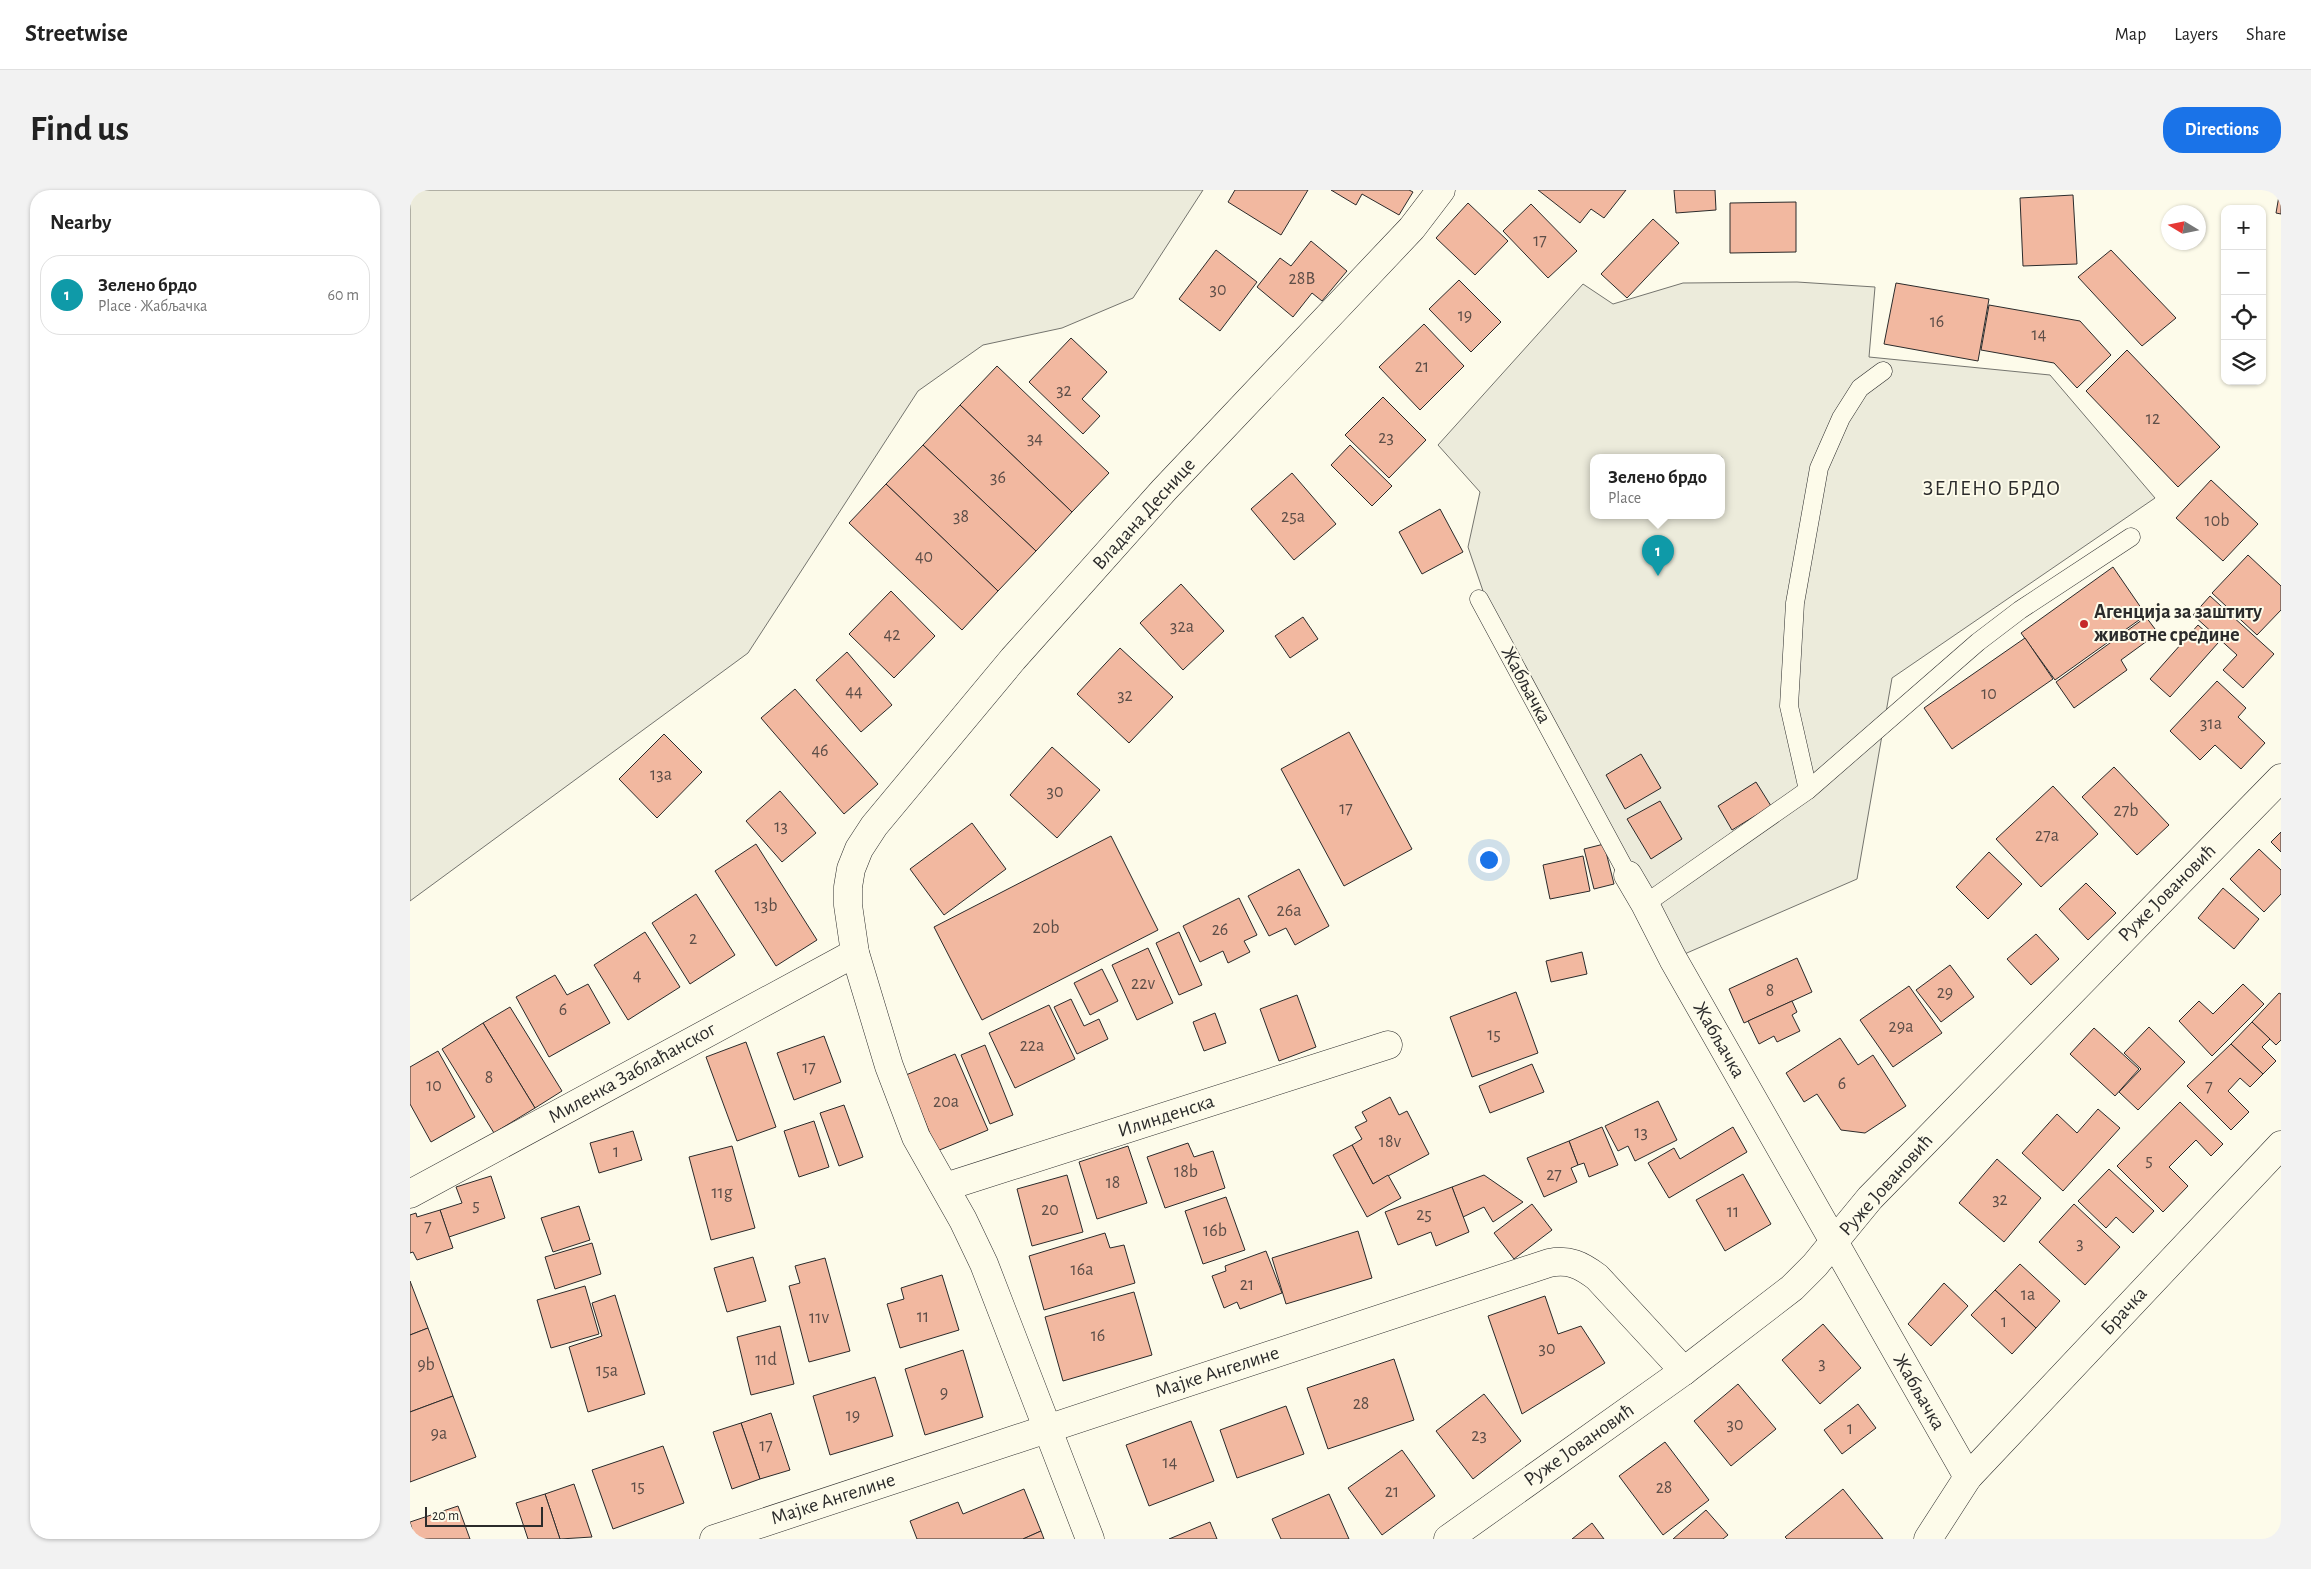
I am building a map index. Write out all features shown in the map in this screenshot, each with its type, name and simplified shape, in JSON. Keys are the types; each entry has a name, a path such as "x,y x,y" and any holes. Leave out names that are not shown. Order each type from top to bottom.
{"street":[{"name":"Владана Деснице","path":"855,953 848,906 848,887 851,869 859,849 874,826 1026,644 1164,490 1412,228 1441,190"},
{"name":"Руже Јовановић","path":"1448,1539 1684,1371 1792,1288 1877,1191 2281,778"},
{"name":"Жабљачка","path":"1628,875 1645,904 1672,959 1968,1477"},
{"path":"855,953 889,1066 916,1137 963,1220 984,1264 1090,1539"},
{"name":"Миленка Заблаћанског","path":"410,1194 855,953"},
{"name":"Илинденска","path":"944,1187 1388,1045"},
{"name":"Брачка","path":"1928,1539 1968,1477 2281,1145"},
{"name":"Мајке Ангелине","path":"714,1539 1560,1261 1573,1262 1584,1267 1597,1277 1684,1371"}],"lane":[{"path":"1808,790 1789,706 1795,603 1818,468 1841,418 1860,388 1883,371"},
{"path":"1645,904 1808,790 1978,642 2020,610 2131,537"},
{"name":"Жабљачка","path":"1479,599 1628,875"}],"shaded area":[{"path":"410,190 1203,190 1133,298 1062,328 983,345 918,391 748,653 410,901"},
{"path":"1797,282 1875,287 1869,357 2050,375 2155,498 1892,678 1857,879 1673,959 1497,632 1468,547 1480,492 1438,445 1583,284 1613,304 1683,283"}],"building":[{"path":"1235,190 1308,190 1281,235 1228,202"},
{"path":"1331,190 1409,190 1413,192 1399,215 1362,194 1356,205"},
{"path":"1538,190 1626,190 1604,218 1591,209 1580,223"},
{"path":"1674,190 1715,190 1716,210 1676,213"},
{"path":"2281,190 2281,214 2276,213"},
{"path":"2073,195 2077,264 2023,266 2020,198"},
{"path":"1796,202 1796,252 1730,253 1730,203"},
{"path":"1468,203 1508,241 1475,275 1436,238"},
{"path":"1531,204 1577,251 1548,278 1503,231"},
{"path":"1653,219 1679,243 1627,298 1601,274"},
{"path":"1311,241 1347,271 1322,301 1312,293 1293,317 1257,287 1280,258 1291,266"},
{"path":"1216,250 1257,282 1220,331 1179,299"},
{"path":"2111,250 2176,318 2142,346 2078,277"},
{"path":"1459,280 1501,322 1471,352 1429,309"},
{"path":"1896,283 1989,299 1978,361 1884,344"},
{"path":"1989,305 2080,321 2111,355 2077,388 2054,363 1981,350"},
{"path":"1424,324 1464,366 1420,410 1379,367"},
{"path":"1071,338 1107,372 1082,399 1100,416 1083,434 1029,382"},
{"path":"2127,350 2220,447 2178,487 2086,391"},
{"path":"997,366 1109,473 1072,512 960,405"},
{"path":"1383,397 1426,440 1389,478 1345,435"},
{"path":"960,405 1072,512 1036,551 923,445"},
{"path":"923,445 1036,551 998,591 886,484"},
{"path":"1350,445 1392,486 1372,506 1331,465"},
{"path":"1292,473 1336,524 1294,560 1251,509"},
{"path":"2211,480 2258,524 2223,561 2176,518"},
{"path":"886,484 998,591 962,630 849,523"},
{"path":"1440,509 1463,552 1422,574 1399,532"},
{"path":"2248,555 2281,586 2281,610 2257,635 2212,593"},
{"name":"Агенција за заштиту животне средине","path":"2113,567 2146,615 2055,680 2021,633"},
{"path":"1181,584 1224,631 1183,670 1140,623"},
{"path":"891,591 935,636 894,678 849,634"},
{"path":"2210,596 2274,654 2243,688 2223,670 2237,655 2193,615"},
{"path":"1303,617 1318,639 1290,658 1275,636"},
{"path":"2146,617 2158,633 2121,660 2127,670 2074,708 2056,682"},
{"path":"2198,625 2218,643 2170,697 2150,679"},
{"path":"2025,638 2053,679 1952,749 1924,708"},
{"path":"1120,648 1173,697 1129,743 1077,694"},
{"path":"847,652 892,705 861,732 816,680"},
{"path":"2217,681 2246,708 2238,717 2265,743 2241,769 2215,745 2200,760 2170,731"},
{"path":"795,689 878,784 844,814 761,718"},
{"path":"1349,732 1412,849 1344,886 1281,769"},
{"path":"664,734 702,772 657,818 619,779"},
{"path":"1052,747 1100,790 1057,838 1010,795"},
{"path":"1641,754 1661,788 1625,809 1606,775"},
{"path":"2114,767 2169,825 2137,855 2082,797"},
{"path":"1756,782 1771,806 1732,830 1718,806"},
{"path":"2053,786 2098,834 2041,887 1996,839"},
{"path":"780,791 816,833 782,862 746,821"},
{"path":"1660,801 1682,839 1651,859 1627,819"},
{"path":"972,823 1006,869 944,915 910,869"},
{"path":"2281,832 2281,852 2271,842"},
{"path":"1111,836 1158,930 982,1020 934,927"},
{"path":"756,844 817,940 776,966 715,871"},
{"path":"1604,844 1614,884 1594,889 1584,849"},
{"path":"2259,849 2281,870 2281,894 2264,912 2230,879"},
{"path":"1989,852 2022,884 1988,919 1956,887"},
{"path":"1583,856 1590,891 1550,899 1543,865"},
{"path":"1299,869 1329,926 1295,945 1286,928 1269,936 1248,896"},
{"path":"2086,883 2116,913 2088,940 2059,909"},
{"path":"2223,888 2259,919 2234,949 2198,918"},
{"path":"696,894 735,955 690,984 652,923"},
{"path":"1239,898 1257,935 1244,941 1250,952 1228,963 1223,951 1200,962 1183,926"},
{"path":"645,932 680,987 628,1020 594,965"},
{"path":"1179,932 1202,985 1179,995 1156,943"},
{"path":"2036,934 2059,959 2031,985 2007,959"},
{"path":"1148,948 1173,1003 1137,1020 1112,965"},
{"path":"1582,952 1587,974 1551,982 1546,961"},
{"path":"1797,958 1812,992 1744,1023 1729,989"},
{"path":"1950,965 1974,997 1941,1022 1916,990"},
{"path":"1102,969 1118,1001 1090,1015 1074,983"},
{"path":"555,975 567,995 588,984 610,1023 549,1057 516,997"},
{"path":"2243,984 2264,1004 2212,1056 2179,1021 2199,1001 2213,1014"},
{"path":"1909,986 1942,1033 1893,1067 1860,1020"},
{"path":"1516,992 1538,1053 1472,1077 1450,1017"},
{"path":"2279,993 2281,994 2281,1040 2276,1045 2252,1022"},
{"path":"1297,995 1316,1047 1279,1061 1260,1009"},
{"path":"1071,999 1084,1026 1099,1019 1108,1039 1077,1054 1054,1007"},
{"path":"1792,1001 1797,1012 1792,1015 1800,1031 1777,1042 1774,1036 1759,1044 1748,1021"},
{"path":"1049,1005 1075,1059 1015,1088 989,1033"},
{"path":"510,1007 562,1091 535,1108 483,1023"},
{"path":"1215,1013 1226,1043 1204,1051 1193,1022"},
{"path":"2252,1022 2270,1039 2262,1047 2276,1061 2263,1074 2231,1044"},
{"path":"483,1023 535,1108 494,1133 442,1049"},
{"path":"2149,1027 2185,1062 2138,1110 2119,1092 2141,1069 2124,1053"},
{"path":"2094,1028 2139,1069 2115,1096 2070,1054"},
{"path":"824,1036 841,1082 794,1100 777,1053"},
{"path":"1840,1038 1858,1065 1873,1055 1906,1106 1865,1133 1841,1130 1817,1094 1804,1102 1786,1073"},
{"path":"746,1042 776,1127 737,1141 706,1057"},
{"path":"2231,1044 2263,1074 2250,1087 2240,1078 2228,1091 2249,1112 2231,1130 2187,1086"},
{"path":"985,1045 1013,1115 990,1124 961,1055"},
{"path":"438,1051 475,1117 431,1142 410,1104 410,1067"},
{"path":"955,1054 988,1130 937,1151 906,1075"},
{"path":"1532,1064 1544,1092 1490,1113 1479,1086"},
{"path":"1390,1097 1399,1115 1407,1111 1429,1154 1373,1184 1352,1145 1362,1139 1355,1127 1367,1121 1362,1112"},
{"path":"1658,1101 1677,1140 1635,1161 1628,1146 1618,1151 1605,1126"},
{"path":"2180,1102 2223,1144 2211,1156 2196,1140 2169,1167 2188,1186 2163,1212 2117,1166"},
{"path":"844,1105 863,1157 839,1166 820,1113"},
{"path":"2098,1109 2120,1128 2063,1191 2022,1153 2057,1114 2077,1133"},
{"path":"814,1121 829,1167 799,1177 784,1131"},
{"path":"1602,1127 1618,1165 1589,1177 1584,1163 1578,1165 1569,1141"},
{"path":"1733,1127 1747,1152 1669,1198 1648,1163 1674,1148 1680,1159"},
{"path":"633,1131 642,1160 599,1173 590,1143"},
{"path":"1569,1141 1578,1165 1571,1168 1577,1182 1544,1197 1527,1158"},
{"path":"1188,1143 1194,1157 1213,1151 1225,1188 1165,1208 1147,1157"},
{"path":"1352,1145 1373,1184 1388,1175 1401,1198 1367,1217 1333,1155"},
{"path":"732,1146 755,1228 711,1240 689,1157"},
{"path":"1128,1146 1147,1203 1097,1219 1079,1162"},
{"path":"1997,1159 2041,1198 2004,1242 1959,1203"},
{"path":"2109,1169 2154,1211 2133,1233 2116,1217 2106,1228 2078,1201"},
{"path":"1743,1174 1771,1224 1725,1251 1696,1200"},
{"path":"1067,1175 1083,1232 1032,1246 1017,1189"},
{"path":"1484,1175 1523,1202 1493,1222 1484,1207 1463,1217 1452,1187"},
{"path":"491,1176 505,1218 449,1237 440,1210 462,1203 456,1187"},
{"path":"1452,1187 1469,1232 1436,1246 1431,1232 1398,1245 1385,1212"},
{"path":"1226,1197 1245,1250 1203,1264 1185,1211"},
{"path":"1532,1204 1552,1230 1514,1259 1494,1233"},
{"path":"2074,1204 2120,1247 2085,1285 2039,1242"},
{"path":"579,1206 590,1240 553,1252 541,1218"},
{"path":"440,1210 453,1248 417,1260 413,1252 410,1253 410,1215 416,1213 417,1217"},
{"path":"1358,1231 1372,1278 1286,1304 1272,1258"},
{"path":"1105,1233 1110,1248 1124,1245 1135,1283 1044,1310 1029,1256"},
{"path":"592,1243 601,1274 555,1289 545,1257"},
{"path":"1266,1251 1282,1293 1240,1309 1237,1302 1224,1308 1212,1276 1226,1271 1225,1266"},
{"path":"753,1257 766,1301 727,1312 714,1268"},
{"path":"825,1258 850,1351 809,1362 789,1286 800,1283 795,1266"},
{"path":"2020,1264 2060,1301 2036,1328 1995,1290"},
{"path":"942,1275 959,1330 900,1348 887,1304 904,1299 901,1288"},
{"path":"410,1281 428,1328 410,1335"},
{"path":"1944,1283 1968,1306 1931,1346 1908,1324"},
{"path":"585,1286 599,1334 551,1348 537,1300"},
{"path":"1995,1290 2036,1328 2012,1354 1971,1315"},
{"path":"1134,1292 1152,1355 1063,1381 1045,1317"},
{"path":"615,1295 645,1394 588,1412 569,1347 602,1336 592,1303"},
{"path":"1545,1296 1558,1334 1581,1326 1605,1363 1522,1414 1488,1316"},
{"path":"1823,1324 1861,1368 1820,1404 1782,1360"},
{"path":"780,1326 794,1384 751,1395 737,1337"},
{"path":"428,1328 453,1396 410,1412 410,1335"},
{"path":"963,1350 983,1417 925,1435 905,1369"},
{"path":"1394,1359 1414,1420 1328,1449 1307,1388"},
{"path":"875,1377 893,1436 830,1455 813,1396"},
{"path":"1738,1384 1776,1429 1731,1466 1694,1421"},
{"path":"1484,1394 1521,1441 1473,1479 1436,1431"},
{"path":"453,1396 476,1457 410,1482 410,1412"},
{"path":"1858,1404 1876,1428 1842,1454 1824,1430"},
{"path":"1286,1406 1304,1454 1237,1478 1220,1430"},
{"path":"771,1413 790,1470 760,1479 741,1423"},
{"path":"1191,1421 1214,1481 1149,1506 1126,1445"},
{"path":"741,1423 760,1479 732,1489 713,1432"},
{"path":"1665,1442 1709,1500 1663,1535 1619,1476"},
{"path":"663,1446 684,1503 613,1529 592,1470"},
{"path":"1402,1450 1435,1496 1382,1535 1348,1488"},
{"path":"574,1484 592,1537 560,1539 545,1494"},
{"path":"1024,1489 1041,1531 1023,1539 917,1539 910,1521 958,1502 963,1514"},
{"path":"1843,1489 1883,1539 1787,1539 1785,1537"},
{"path":"545,1494 560,1539 528,1539 516,1503"},
{"path":"1329,1494 1349,1539 1281,1539 1272,1519"},
{"path":"458,1506 470,1539 415,1539 410,1522"},
{"path":"1706,1510 1728,1535 1723,1539 1673,1539"},
{"path":"1210,1522 1217,1539 1169,1539"},
{"path":"1592,1523 1604,1539 1572,1539"},
{"path":"1041,1531 1044,1539 1023,1539"}],"place":[{"name":"Зелено брдо","path":"1658,576"},
{"name":"Агенција за заштиту животне средине","path":"2084,624"}],"district":[{"name":"ЗЕЛЕНО БРДО","path":"1992,488"}]}
